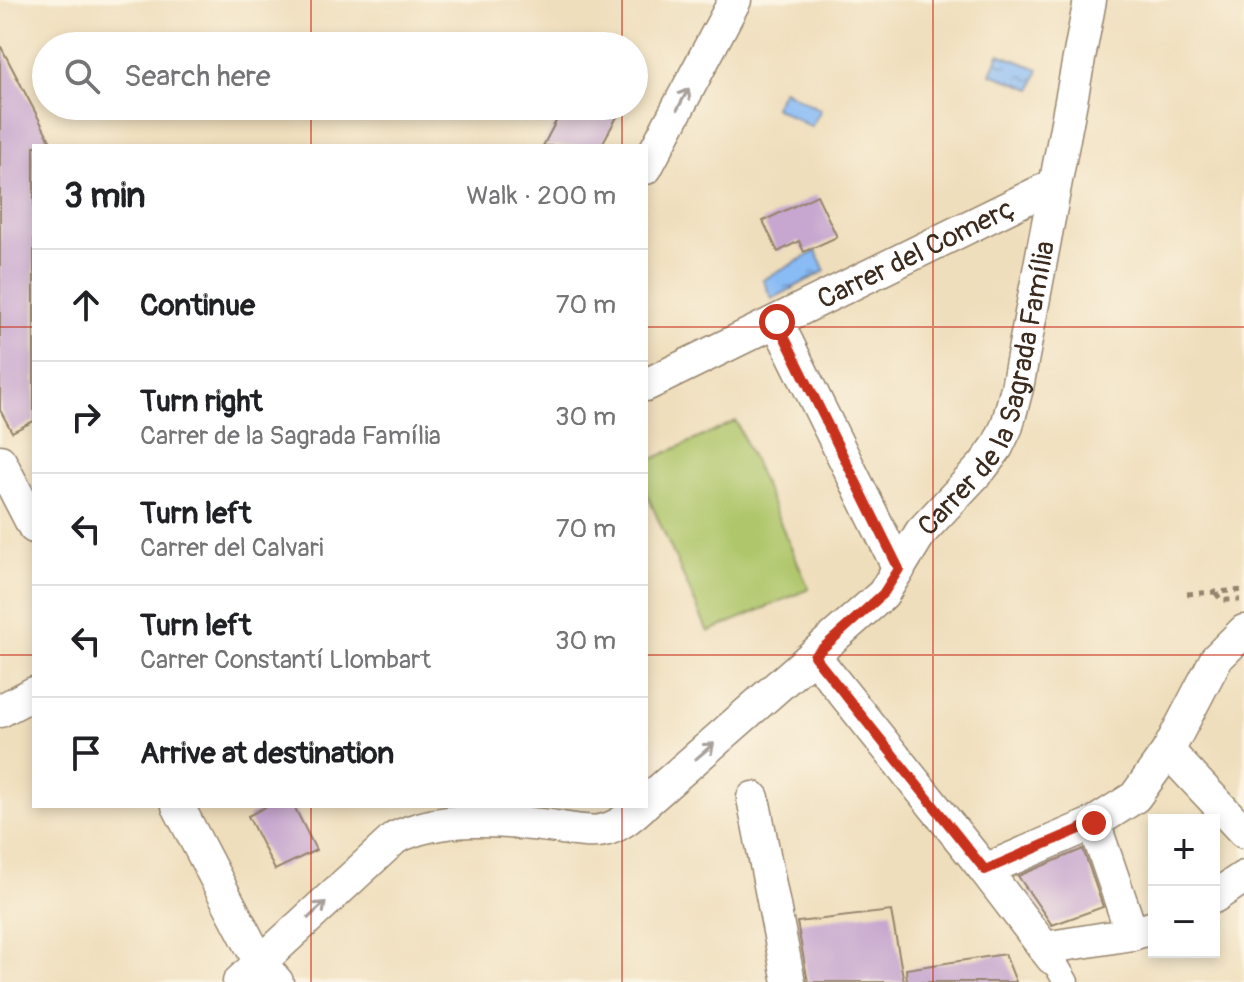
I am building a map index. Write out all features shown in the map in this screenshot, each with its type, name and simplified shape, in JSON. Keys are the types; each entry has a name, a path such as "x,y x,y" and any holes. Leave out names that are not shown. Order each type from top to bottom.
{"street":[{"path":"648,164 735,0"},
{"name":"Carrer de la Sagrada Família","path":"648,801 883,594 921,532 997,447 1007,426 1017,388 1090,0"},
{"name":"Carrer del Comerç","path":"648,384 1054,185"},
{"path":"777,322 899,569"},
{"path":"0,461 32,523"},
{"path":"985,870 1094,823 1135,797 1168,751 1242,616"},
{"path":"814,656 985,870 1054,963 1143,931 1094,823"},
{"path":"0,711 32,694"},
{"path":"1168,751 1244,832"},
{"path":"753,798 789,982"},
{"path":"179,808 258,976"},
{"name":"Carrer de la Sagrada Família","path":"258,976 395,838 413,829 507,821 598,831 627,819 639,808"},
{"path":"1220,893 1244,877"}],"path":[{"path":"1187,594 1244,590"},
{"path":"1215,592 1242,616"}],"green space":[{"path":"736,421 809,589 708,632 648,497 648,461"}],"water":[{"path":"999,54 1039,69 1032,89 991,74"},
{"path":"783,90 821,110 811,127 774,107"},
{"path":"816,251 825,271 772,299 763,280"}],"building":[{"path":"0,45 32,106 32,120 39,120 52,144 32,144 32,422 12,432 0,410"},
{"path":"557,120 615,120 602,144 544,144"},
{"path":"817,195 837,237 804,252 799,241 778,252 763,221"},
{"path":"263,808 295,808 316,850 275,870 248,816"},
{"path":"1083,849 1103,907 1052,925 1018,876"},
{"path":"891,911 904,982 808,982 797,922"},
{"path":"1005,954 1016,982 907,982 906,969"}],"route":[{"path":"777,322 899,569 883,594 814,656 985,870 1094,823"}]}
